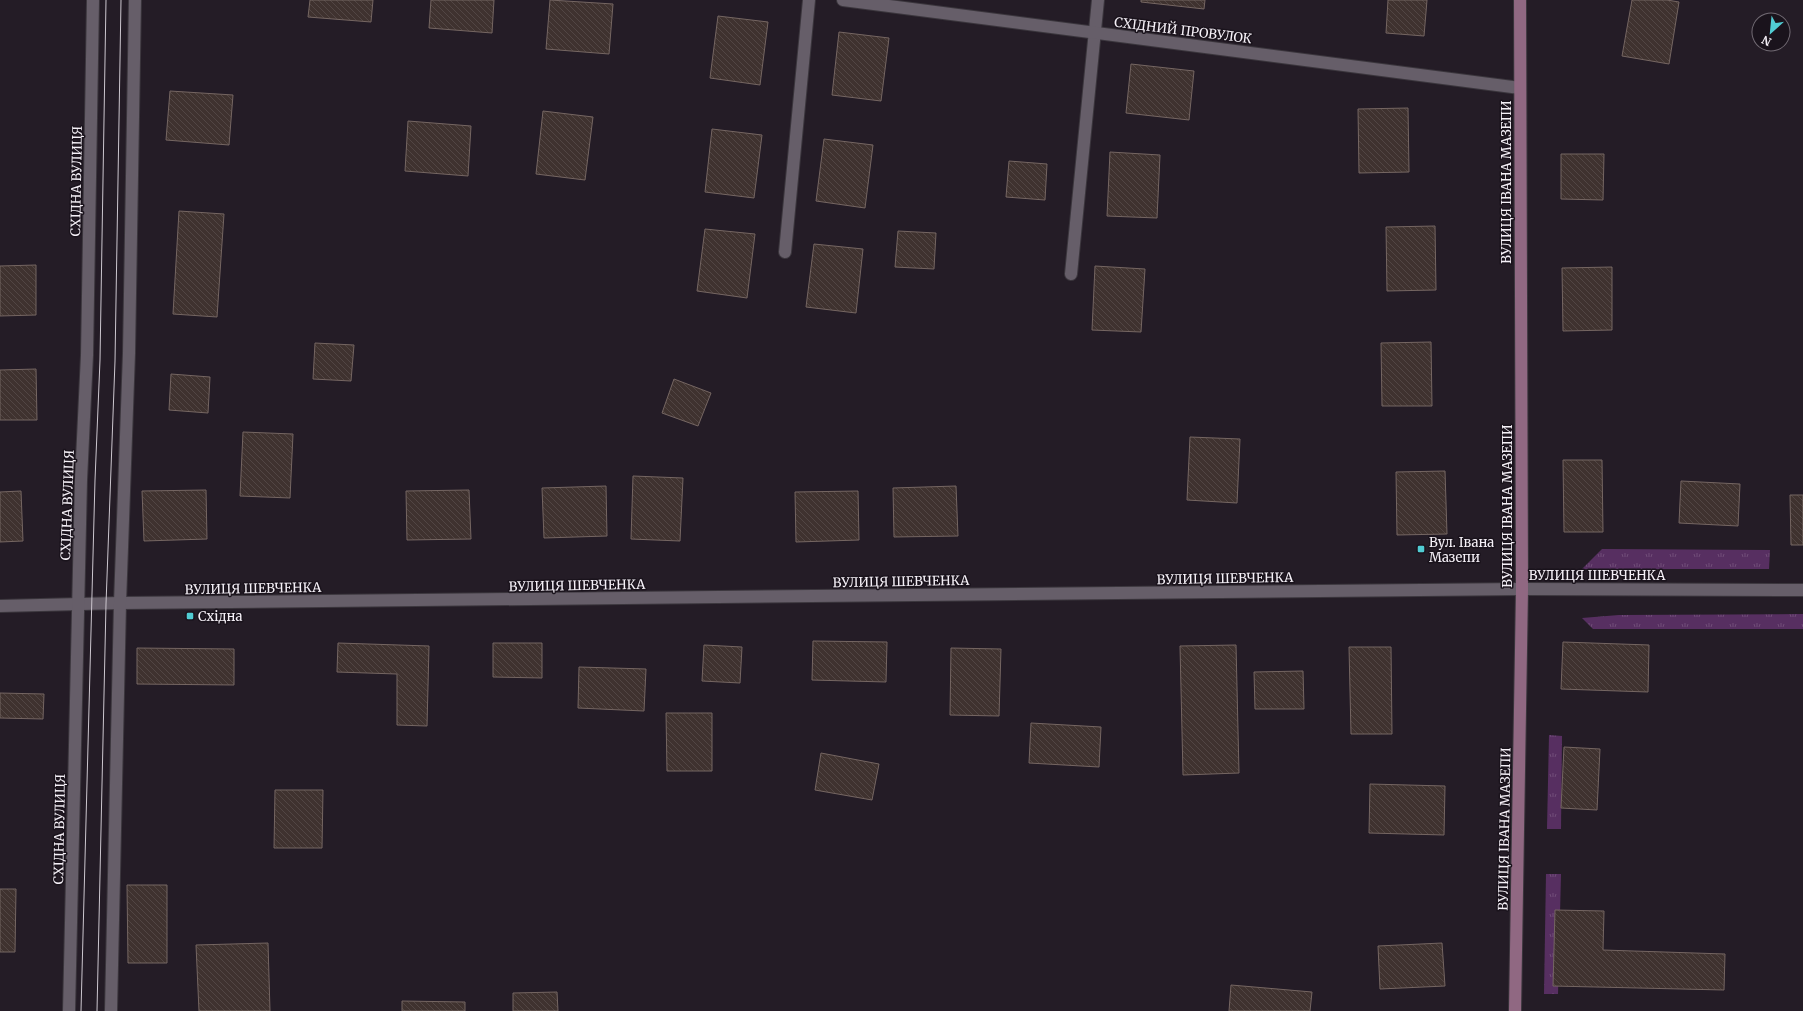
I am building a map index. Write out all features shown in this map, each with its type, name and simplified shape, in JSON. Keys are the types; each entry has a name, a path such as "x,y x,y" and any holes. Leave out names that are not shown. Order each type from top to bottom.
{"main road":[{"name":"ВУЛИЦЯ ІВАНА МАЗЕПИ","path":"1515,1011 1522,589 1520,0"}],"street":[{"name":"СХІДНА ВУЛИЦЯ","path":"69,1011 81,480 87,355 93,0"},
{"path":"111,1011 120,603 129,353 135,0"},
{"path":"785,252 809,0"},
{"name":"СХІДНИЙ ПРОВУЛОК","path":"843,0 1520,88"},
{"path":"1071,274 1098,0"},
{"name":"ВУЛИЦЯ ШЕВЧЕНКА","path":"0,606 120,603 1522,589 1803,590"}],"green space":[{"path":"1602,549 1770,550 1769,569 1582,569"},
{"path":"1803,614 1803,629 1593,629 1582,618 1619,615"},
{"path":"1549,735 1562,736 1561,829 1547,829"},
{"path":"1546,874 1561,874 1558,994 1544,994"}],"building":[{"path":"310,0 373,0 371,22 308,17"},
{"path":"431,0 494,0 492,33 429,28"},
{"path":"550,0 613,4 609,54 546,49"},
{"path":"1141,0 1205,0 1204,9 1141,2"},
{"path":"1388,0 1427,0 1424,36 1386,33"},
{"path":"1632,0 1667,0 1679,2 1669,64 1622,56"},
{"path":"718,16 768,22 760,85 710,78"},
{"path":"839,32 889,38 881,101 832,95"},
{"path":"1131,64 1194,71 1189,120 1126,113"},
{"path":"170,91 233,95 229,145 166,140"},
{"path":"1408,108 1409,172 1359,173 1358,109"},
{"path":"543,111 593,117 585,180 536,174"},
{"path":"408,121 471,126 468,176 405,171"},
{"path":"712,129 762,135 754,198 705,192"},
{"path":"824,139 873,145 865,208 816,201"},
{"path":"1110,152 1160,155 1157,218 1107,216"},
{"path":"1561,154 1604,154 1603,200 1561,199"},
{"path":"1009,161 1047,164 1045,200 1006,197"},
{"path":"179,211 224,214 217,317 173,314"},
{"path":"1435,226 1436,290 1387,291 1386,227"},
{"path":"705,229 755,234 747,298 697,291"},
{"path":"898,231 936,233 934,269 895,267"},
{"path":"814,244 863,249 856,313 806,307"},
{"path":"36,265 36,315 0,316 0,266"},
{"path":"1095,266 1145,269 1141,332 1092,330"},
{"path":"1612,267 1612,330 1563,331 1562,268"},
{"path":"1431,342 1432,406 1382,406 1381,343"},
{"path":"315,343 354,345 351,381 313,379"},
{"path":"36,369 37,420 0,420 0,370"},
{"path":"171,374 210,377 208,413 169,410"},
{"path":"674,379 711,393 698,426 662,413"},
{"path":"243,432 293,434 290,498 240,496"},
{"path":"1190,437 1240,439 1237,503 1187,500"},
{"path":"1563,460 1602,460 1603,532 1564,532"},
{"path":"1445,471 1447,534 1397,535 1396,472"},
{"path":"633,476 683,478 680,541 631,539"},
{"path":"1681,481 1740,484 1738,526 1679,523"},
{"path":"606,486 607,536 544,538 542,488"},
{"path":"956,486 958,536 894,537 893,488"},
{"path":"206,490 207,539 144,541 142,491"},
{"path":"469,490 471,539 407,540 406,491"},
{"path":"21,491 23,541 0,542 0,492"},
{"path":"858,491 859,540 796,542 795,492"},
{"path":"1790,495 1803,495 1803,545 1791,545"},
{"path":"813,641 887,642 886,682 812,680"},
{"path":"1563,642 1649,645 1648,692 1561,689"},
{"path":"338,643 429,646 427,726 397,725 397,674 337,672"},
{"path":"493,643 542,643 542,678 493,677"},
{"path":"704,645 742,647 740,683 702,681"},
{"path":"1236,645 1239,773 1183,775 1180,646"},
{"path":"1349,647 1391,647 1392,734 1351,734"},
{"path":"137,648 234,649 234,685 137,684"},
{"path":"951,648 1001,649 999,716 950,715"},
{"path":"579,667 646,669 644,711 578,708"},
{"path":"1303,671 1304,709 1255,709 1254,672"},
{"path":"0,693 44,694 43,719 0,718"},
{"path":"666,713 712,713 712,771 667,771"},
{"path":"1031,723 1101,727 1099,767 1029,763"},
{"path":"1564,747 1600,749 1597,810 1561,808"},
{"path":"821,753 879,764 872,800 815,790"},
{"path":"1370,784 1445,786 1444,835 1369,833"},
{"path":"275,790 323,790 322,848 274,848"},
{"path":"127,885 167,885 167,963 128,963"},
{"path":"0,889 16,889 15,952 0,952"},
{"path":"1555,910 1604,911 1603,950 1725,954 1724,990 1553,986"},
{"path":"268,943 270,1011 199,1011 196,945"},
{"path":"1442,943 1445,986 1380,989 1378,946"},
{"path":"1231,985 1312,992 1310,1011 1229,1011"},
{"path":"557,992 558,1011 513,1011 513,993"},
{"path":"402,1001 465,1002 465,1011 402,1011"}],"tram line":[{"path":"81,1011 95,480 100,360 106,0"},
{"path":"97,1011 106,604 115,361 121,0"}],"place":[{"name":"Вул. Івана Мазепи","path":"1421,549"},
{"name":"Східна","path":"190,616"}]}
